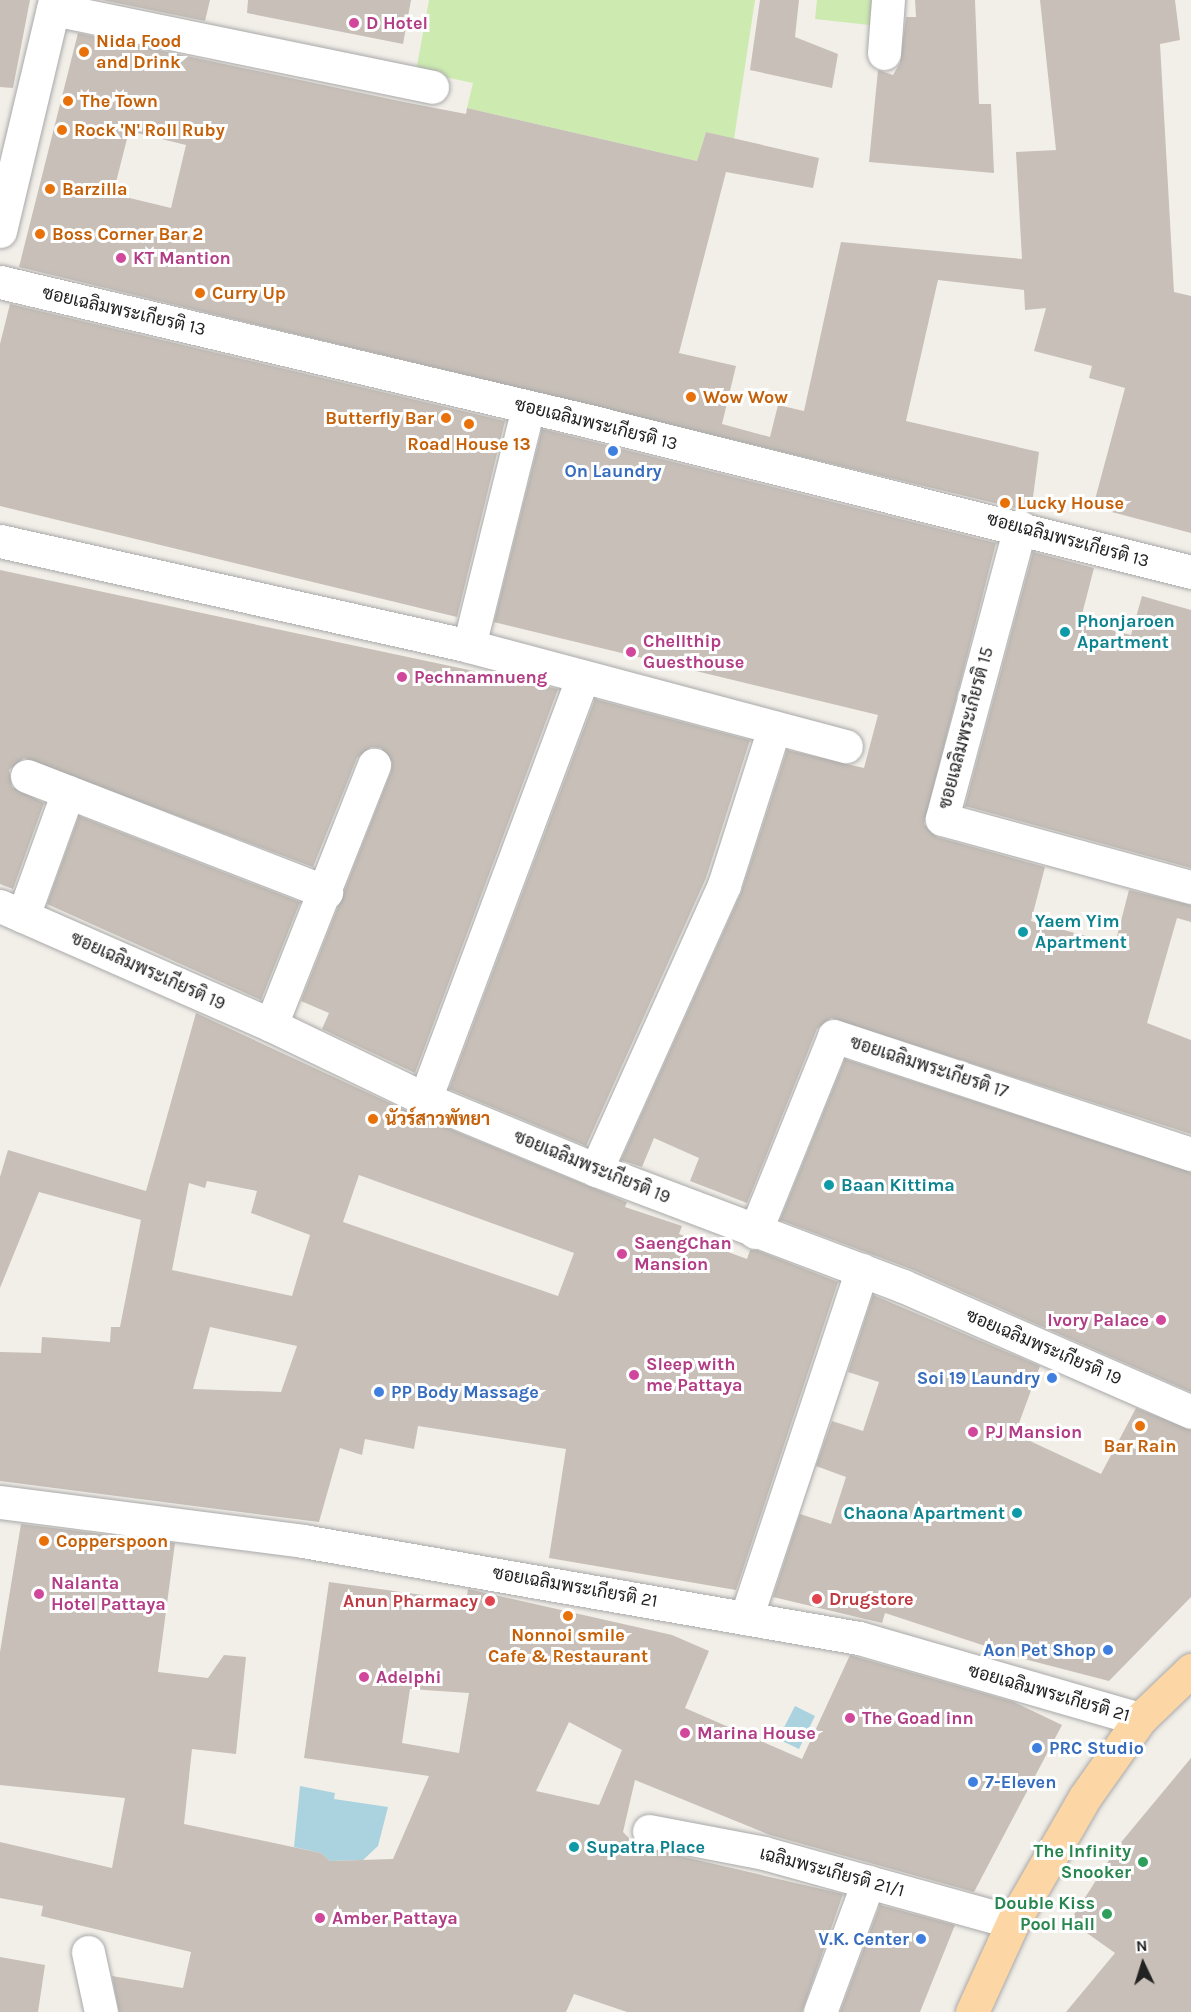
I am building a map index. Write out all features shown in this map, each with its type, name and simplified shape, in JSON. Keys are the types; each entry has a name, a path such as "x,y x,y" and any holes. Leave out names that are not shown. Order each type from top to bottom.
{"main road":[{"path":"972,2012 1013,1922 1085,1797 1140,1719 1191,1670"}],"street":[{"path":"884,53 888,0"},
{"path":"0,231 54,4 432,87"},
{"name":"ซอยเฉลิมพระเกียรติ 13","path":"0,282 528,407 1020,527 1191,572"},
{"path":"469,646 528,407"},
{"name":"ซอยเฉลิมพระเกียรติ 15","path":"1020,527 942,819 1191,887"},
{"path":"0,541 469,646 846,746"},
{"path":"425,1099 583,677"},
{"path":"596,1170 724,885 774,728"},
{"path":"271,1025 326,892 374,765"},
{"path":"27,776 326,892"},
{"path":"11,911 68,792"},
{"name":"ซอยเฉลิมพระเกียรติ 19","path":"11,911 271,1025 425,1099 596,1170 755,1232 862,1270 1191,1412"},
{"name":"ซอยเฉลิมพระเกียรติ 17","path":"755,1232 834,1036 1191,1154"},
{"path":"747,1618 862,1270"},
{"name":"ซอยเฉลิมพระเกียรติ 21","path":"0,1502 314,1542 859,1638 1140,1719"},
{"name":"เฉลิมพระเกียรติ 21/1","path":"648,1831 764,1853 1013,1922"},
{"path":"820,2012 868,1882"},
{"path":"88,1952 101,2012"}],"green space":[{"path":"429,0 755,0 734,139 706,132 697,161 467,108 473,83 416,71"},
{"path":"817,0 879,0 878,26 815,19"}],"water":[{"path":"795,1706 815,1716 799,1749 778,1739"},
{"path":"300,1786 335,1793 334,1799 388,1807 378,1846 363,1860 330,1861 321,1853 294,1847"}],"building":[{"path":"0,0 30,0 13,88 0,87"},
{"path":"102,0 210,0 205,21"},
{"name":"D Hotel","path":"248,0 411,0 403,44 247,13"},
{"path":"760,0 799,0 795,37 838,54 832,88 750,70"},
{"path":"915,0 975,0 979,104 991,104 994,173 869,162 878,70 893,75 900,63 906,17 916,17"},
{"path":"1040,0 1175,0 1180,40 1160,44 1174,292 1191,296 1191,533 1093,507 1125,388 1089,378 1092,366 1034,351 1046,308 1025,310 1024,290 938,280 906,421 1039,452 1031,512 19,267 78,33 466,114 467,108 697,161 706,132 819,158 813,188 726,172 679,353 736,366 722,424 770,437 778,405 804,411 841,242 1022,259 1016,152 1056,150","holes":["129,131 186,145 171,208 113,194"]},
{"path":"10,304 505,421 457,617 0,506 0,344"},
{"path":"542,429 996,543 924,824 937,837 1045,867 1031,921 1115,944 1129,890 1191,905 1191,922 1177,918 1147,1023 1191,1040 1191,1134 831,1018 817,1029 747,1203 690,1181 699,1158 654,1138 642,1167 621,1160 741,893 787,750 864,768 878,715 494,622"},
{"path":"1033,552 1094,568 1080,622 1131,635 1142,596 1191,610 1191,868 965,806"},
{"path":"0,570 558,689 415,1073 322,1029 329,1013 301,1001 391,772 392,762 381,748 371,747 357,758 313,867 24,758 9,770 12,787 44,803 13,889 0,884"},
{"path":"595,699 750,740 706,878 586,1146 449,1089"},
{"path":"79,816 300,902 261,1000 47,904"},
{"path":"196,1013 418,1116 627,1202 625,1207 682,1226 679,1234 747,1259 750,1250 756,1250 838,1282 736,1590 549,1558 566,1449 418,1426 414,1449 365,1439 362,1455 340,1448 319,1522 0,1481 0,1352 41,1353 42,1337 110,1342 111,1327 120,1327 141,1220 39,1192 0,1288 0,1177 8,1150 146,1191","holes":["359,1175 574,1253 558,1296 343,1222","207,1181 257,1191 251,1213 310,1235 292,1296 172,1270 189,1183 205,1188","210,1327 297,1346 281,1392 193,1389"]},
{"path":"845,1059 1191,1172 1191,1392 911,1269 780,1220"},
{"path":"873,1295 1040,1366 1015,1434 1101,1474 1136,1408 1191,1430 1191,1597 1109,1681 1028,1660 885,1613 882,1623 773,1597 800,1514 831,1524 846,1477 816,1466 832,1421 863,1431 879,1382 848,1372"},
{"path":"21,1524 175,1543 158,1672 208,1678 224,1655 246,1657 236,1754 192,1749 184,1824 321,1853 330,1861 393,1859 429,1776 304,1758 329,1582 466,1601 468,1589 672,1635 709,1651 685,1708 802,1759 850,1655 1014,1702 1062,1725 974,1892 770,1835 635,1780 623,1832 637,1846 843,1894 802,2012 627,2012 574,1994 566,2012 119,2012 112,1976 183,1988 191,1952 41,1916 43,1906 0,1898 0,1842 112,1868 125,1798 0,1785 0,1652","holes":["410,1689 469,1693 459,1753 402,1743","569,1722 622,1750 599,1805 536,1791"]},
{"path":"1191,1758 1191,2012 1066,2012 1115,1953 1070,1921 1118,1846"},
{"path":"880,1905 955,1925 920,2012 840,2012"},
{"path":"0,1957 45,1965 38,2012 0,2012"}],"place":[{"name":"D Hotel","path":"354,23"},
{"name":"Nida Food and Drink","path":"84,52"},
{"name":"The Town","path":"68,101"},
{"name":"Rock 'N' Roll Ruby","path":"62,130"},
{"name":"Barzilla","path":"50,189"},
{"name":"Boss Corner Bar 2","path":"40,234"},
{"name":"KT Mantion","path":"121,258"},
{"name":"Curry Up","path":"200,293"},
{"name":"Wow Wow","path":"691,397"},
{"name":"Butterfly Bar","path":"446,418"},
{"name":"Road House 13","path":"469,424"},
{"name":"On Laundry","path":"613,451"},
{"name":"Lucky House","path":"1005,503"},
{"name":"Phonjaroen Apartment","path":"1065,632"},
{"name":"Chellthip Guesthouse","path":"631,652"},
{"name":"Pechnamnueng","path":"402,677"},
{"name":"Yaem Yim Apartment","path":"1023,932"},
{"name":"นัวร์สาวพัทยา","path":"373,1119"},
{"name":"Baan Kittima","path":"829,1185"},
{"name":"SaengChan Mansion","path":"622,1254"},
{"name":"Ivory Palace","path":"1161,1320"},
{"name":"Sleep with me Pattaya","path":"634,1375"},
{"name":"Soi 19 Laundry","path":"1052,1378"},
{"name":"PP Body Massage","path":"379,1392"},
{"name":"Bar Rain","path":"1140,1426"},
{"name":"PJ Mansion","path":"973,1432"},
{"name":"Chaona Apartment","path":"1017,1513"},
{"name":"Copperspoon","path":"44,1541"},
{"name":"Nalanta Hotel Pattaya","path":"39,1594"},
{"name":"Drugstore","path":"817,1599"},
{"name":"Anun Pharmacy","path":"490,1601"},
{"name":"Nonnoi smile Cafe & Restaurant","path":"568,1616"},
{"name":"Aon Pet Shop","path":"1108,1650"},
{"name":"Adelphi","path":"364,1677"},
{"name":"The Goad inn","path":"850,1718"},
{"name":"Marina House","path":"685,1733"},
{"name":"PRC Studio","path":"1037,1748"},
{"name":"7-Eleven","path":"973,1782"},
{"name":"Supatra Place","path":"574,1847"},
{"name":"The Infinity Snooker","path":"1143,1862"},
{"name":"Double Kiss Pool Hall","path":"1107,1914"},
{"name":"Amber Pattaya","path":"320,1918"},
{"name":"V.K. Center","path":"921,1939"}]}
